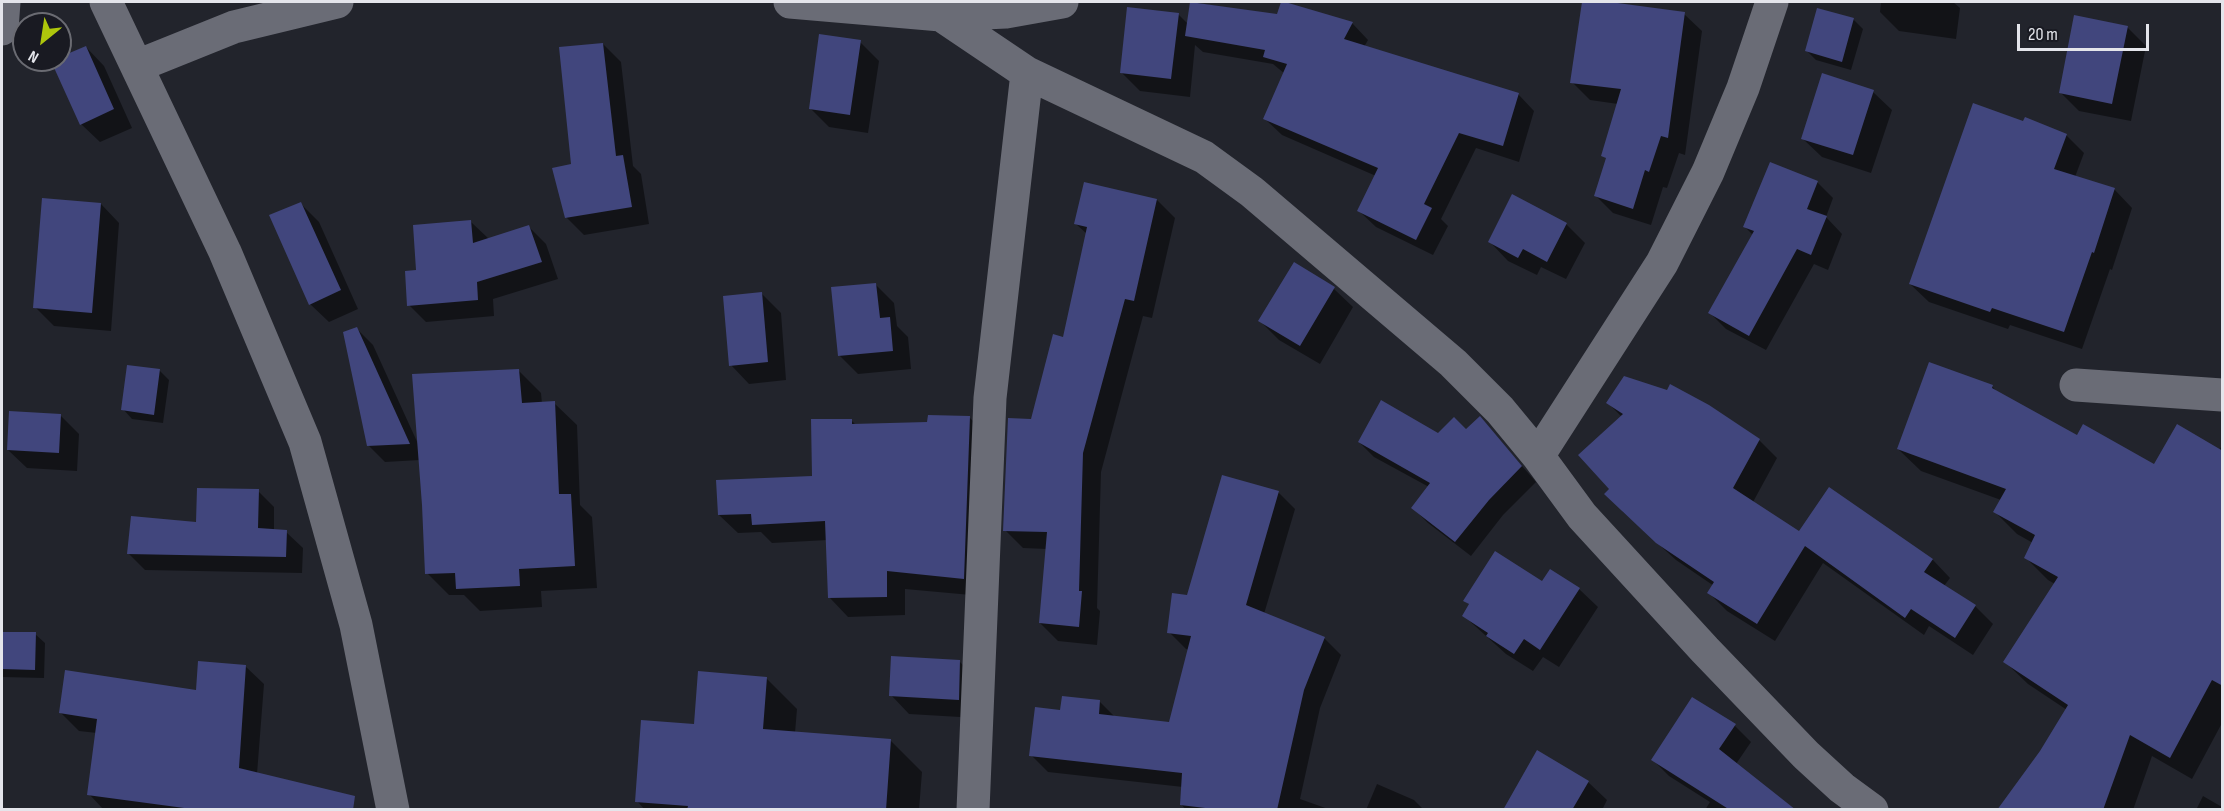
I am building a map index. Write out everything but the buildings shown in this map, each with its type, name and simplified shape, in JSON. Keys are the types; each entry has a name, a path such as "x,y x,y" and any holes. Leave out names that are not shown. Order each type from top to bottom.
{"street":[{"path":"2,29 4,2"},
{"path":"106,2 225,252 306,442 356,625 393,810"},
{"path":"136,66 234,27 337,2"},
{"path":"790,2 941,15 1006,12 1062,2"},
{"path":"1538,456 1662,263 1708,172 1743,88 1772,2"},
{"path":"941,15 1027,73 1204,157 1252,192 1453,363 1500,410 1538,456 1582,516 1705,650 1806,755 1842,788 1872,810"},
{"path":"973,810 990,398 1027,73"},
{"path":"2076,385 2223,395"}]}
